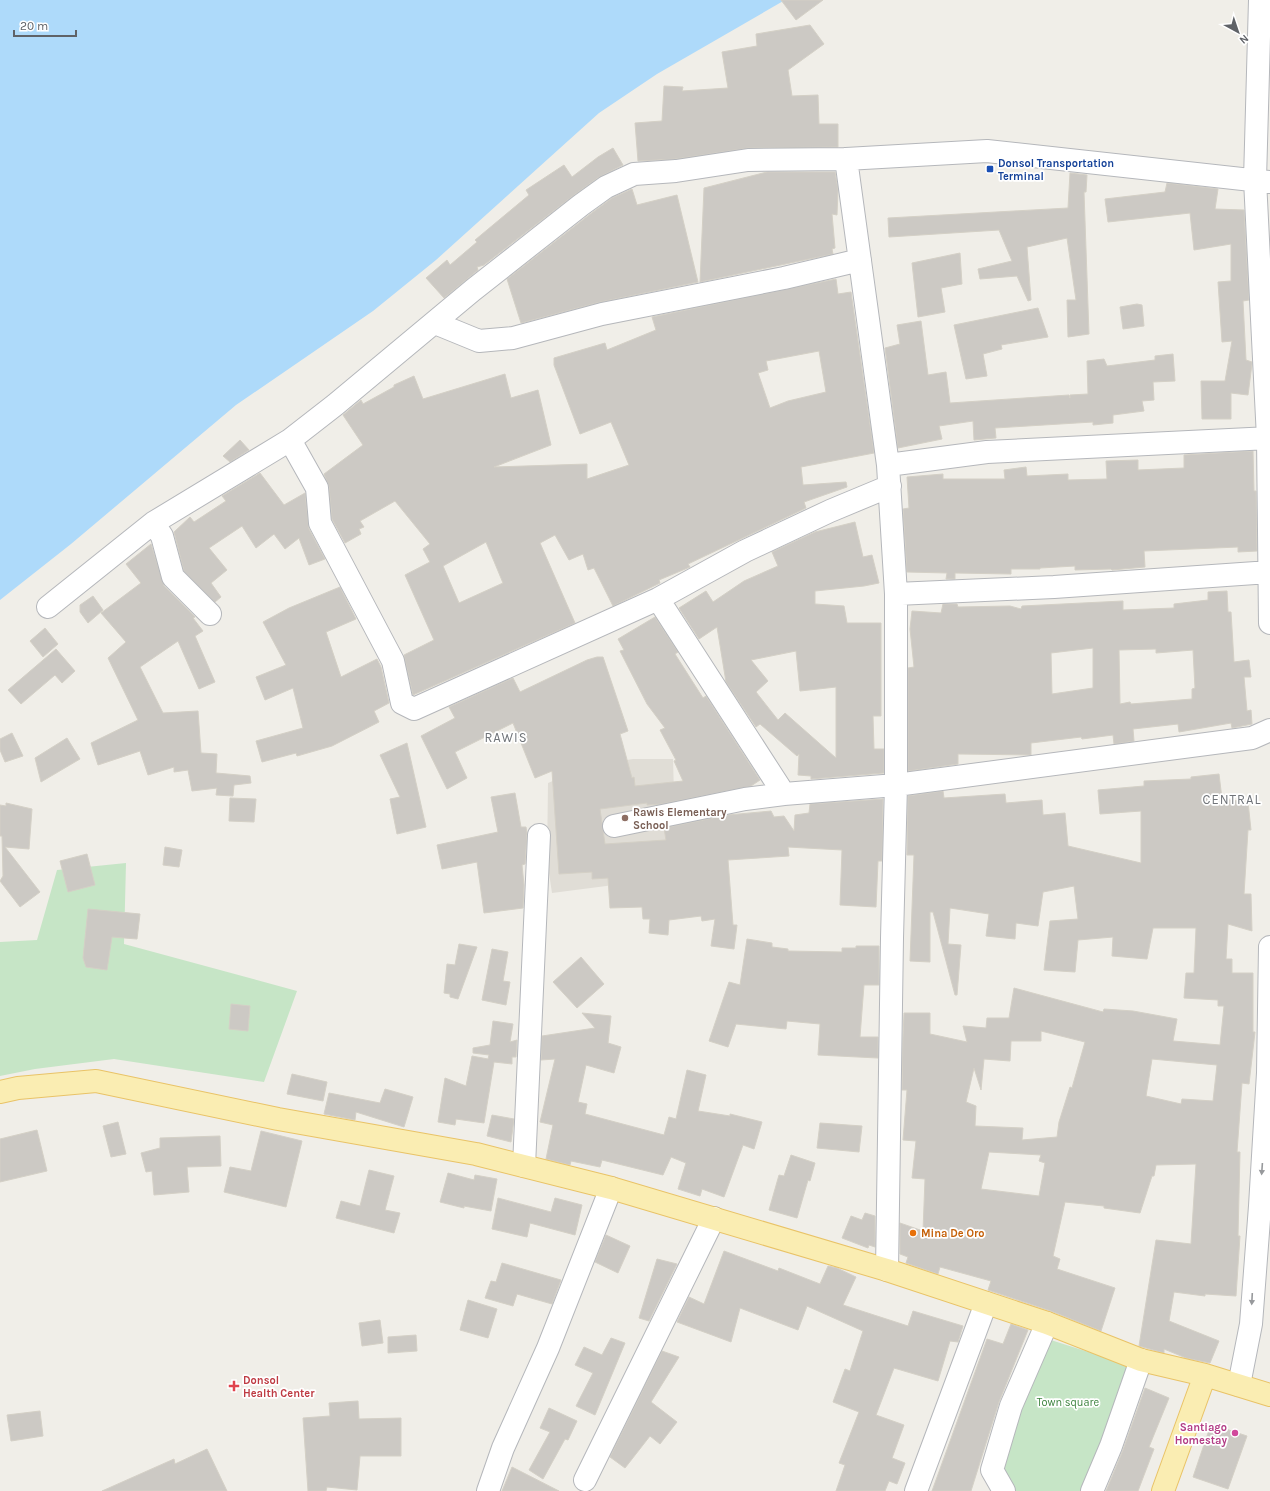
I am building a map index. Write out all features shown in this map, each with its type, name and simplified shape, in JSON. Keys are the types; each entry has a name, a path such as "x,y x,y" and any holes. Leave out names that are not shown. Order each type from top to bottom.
{"main road":[{"path":"0,1092 18,1088 96,1081 278,1119 476,1154 616,1189 887,1270 1047,1323 1141,1360 1205,1375 1270,1395"},
{"path":"1163,1491 1205,1375"}],"street":[{"path":"1260,0 1262,181 1269,438 1270,623"},
{"path":"48,607 153,522 290,440 435,323 473,290 581,205 606,188 634,174 676,171 748,160 846,159 987,151 1262,181"},
{"path":"846,159 888,465 896,594 896,785 887,1270"},
{"path":"435,323 479,341 513,338 602,314 784,278 860,260"},
{"path":"888,465 986,452 1269,438"},
{"path":"290,440 317,488 320,523 393,661 402,702 414,709 658,599 745,552 830,511 890,486"},
{"path":"153,522 162,536 173,577 210,614"},
{"path":"896,594 1054,587 1270,572"},
{"path":"658,599 784,794"},
{"path":"614,826 719,806 745,799 784,794 896,785 1252,738 1270,730"},
{"path":"524,1166 539,835"},
{"path":"1238,1385 1251,1324 1262,1260 1269,1073 1268,1018 1270,947"},
{"path":"488,1491 503,1448 548,1348 616,1189"},
{"path":"585,1480 714,1218"},
{"path":"916,1491 986,1303"},
{"path":"1004,1491 992,1470 1011,1406 1047,1323"},
{"path":"1092,1491 1111,1446 1141,1360"}],"shaded area":[{"name":"Rawis Elementary School","path":"633,759 673,759 674,793 695,791 707,843 707,873 552,893 547,860 548,783 588,766"}],"green space":[{"path":"126,863 124,944 297,991 264,1082 114,1059 35,1069 0,1076 0,942 37,940 57,870"},
{"name":"Town square","path":"1035,1335 1139,1368 1091,1491 1002,1491 1009,1408"}],"water":[{"path":"0,0 785,0 657,74 599,113 436,260 373,311 236,405 71,544 0,600"}],"building":[{"path":"781,0 823,0 796,20"},
{"path":"810,25 824,44 788,70 792,96 818,95 819,124 838,124 838,147 748,148 675,159 638,161 635,123 662,121 664,86 683,87 682,91 728,88 722,52 757,46 756,34"},
{"path":"613,148 623,165 599,177 484,265 477,267 478,270 444,298 426,278 447,260 450,265 477,242 475,240 529,195 526,190 564,165 572,177 598,157"},
{"path":"767,172 835,172 838,190 837,215 832,214 835,248 832,249 833,254 700,282 704,188"},
{"path":"1070,173 1087,175 1086,192 1084,192 1089,334 1068,337 1067,300 1076,300 1067,238 1027,247 1031,300 1028,301 1017,276 980,279 978,269 1012,261 999,230 889,237 888,218 1068,208"},
{"path":"1167,183 1218,189 1215,209 1244,210 1249,300 1243,301 1246,360 1252,362 1252,364 1248,395 1231,393 1231,419 1202,419 1201,381 1225,381 1232,341 1222,342 1218,282 1231,281 1231,244 1194,250 1190,213 1108,222 1105,199 1165,192"},
{"path":"632,189 637,205 677,195 698,282 600,302 521,323 507,279 612,198"},
{"path":"960,253 962,284 941,288 945,312 918,317 912,263"},
{"path":"836,279 838,294 851,292 874,453 801,467 803,485 846,482 847,487 804,502 806,508 688,564 690,567 659,580 660,583 613,606 594,568 588,570 583,554 569,560 555,535 540,543 575,623 413,695 404,655 434,640 405,575 430,562 423,549 430,544 395,501 360,521 364,527 359,529 361,534 345,543 332,519 329,487 324,474 363,445 343,415 361,400 363,404 394,387 394,385 414,376 423,399 505,374 511,398 538,390 551,445 494,467 587,464 587,479 629,465 611,422 580,434 554,365 554,358 605,343 607,350 656,330 652,317","holes":["819,351 826,392 788,401 770,408 758,373 768,370 766,361","486,542 503,583 459,603 443,566"]},
{"path":"1137,304 1142,305 1144,326 1123,329 1120,307"},
{"path":"1038,308 1048,337 1001,345 1002,349 983,354 987,376 966,379 954,325"},
{"path":"921,321 928,375 946,372 950,403 1069,395 1070,398 1070,395 1088,394 1087,361 1104,359 1107,366 1155,360 1155,356 1173,354 1175,381 1153,382 1154,400 1142,401 1144,411 1113,415 1113,423 1093,425 1093,422 995,428 996,438 974,440 973,421 939,426 942,439 898,448 885,348 900,344 897,325"},
{"path":"240,440 249,450 230,462 223,456"},
{"path":"1253,451 1254,491 1256,491 1257,551 1238,552 1238,547 1144,551 1145,567 1112,570 1075,570 1075,566 1040,569 1011,569 1011,574 955,573 955,579 946,579 947,573 907,572 903,509 909,508 907,477 943,474 943,479 1005,479 1004,470 1026,467 1027,476 1068,474 1068,480 1107,479 1106,461 1138,460 1138,470 1184,468 1184,455"},
{"path":"260,473 284,505 305,493 309,529 325,559 309,565 299,538 285,549 274,534 256,548 242,526 209,548 227,570 211,583 221,597 215,602 184,571 174,532 190,517 194,522 226,501 222,496"},
{"path":"855,522 863,557 872,555 879,583 815,591 815,604 844,606 847,623 881,623 881,716 873,716 874,749 884,749 884,773 811,779 811,776 798,775 799,754 797,756 760,724 756,727 726,682 717,627 699,639 679,608 706,591 713,602 744,581 778,566 772,552 815,532","holes":["796,651 800,691 836,687 836,758 785,713 778,720 756,692 768,681 751,660"]},
{"path":"151,544 164,586 195,617 193,618 203,631 195,636 215,682 199,689 178,641 140,667 163,713 198,711 201,753 217,754 216,773 250,776 251,783 234,785 233,796 216,795 217,788 192,791 188,770 174,772 174,767 148,775 140,751 98,765 91,743 138,720 108,658 126,642 101,613 141,583 126,564"},
{"path":"340,587 356,619 326,632 341,677 377,659 381,667 389,703 374,711 379,722 332,746 297,756 296,753 262,762 256,741 303,728 293,688 265,700 256,677 286,665 263,622 289,608"},
{"path":"1227,591 1228,612 1231,612 1234,662 1249,660 1251,677 1244,677 1247,711 1251,710 1252,724 1232,728 1231,723 1179,732 1178,724 1133,729 1134,741 1114,744 1113,735 1031,743 1031,755 958,754 958,764 908,771 908,668 914,667 910,629 912,611 941,613 943,604 957,604 958,607 1010,606 1021,609 1022,606 1123,601 1123,610 1174,608 1174,604 1208,600 1208,592","holes":["1093,648 1093,688 1052,694 1051,653","1156,649 1156,653 1193,650 1195,688 1192,689 1192,699 1131,704 1130,702 1120,704 1119,650"]},
{"path":"93,596 103,610 88,623 80,612 80,605"},
{"path":"655,617 678,652 675,654 703,698 706,696 760,780 751,786 661,804 647,805 647,803 600,809 605,844 666,840 664,828 728,815 771,811 774,817 784,816 794,831 795,815 809,813 810,804 883,799 882,861 878,861 876,907 840,905 842,850 788,847 789,856 728,860 733,925 737,925 734,949 711,946 715,919 702,921 701,916 669,920 668,935 649,933 650,919 643,919 642,907 610,908 608,878 592,879 592,872 559,874 552,771 535,778 513,723 455,752 467,778 447,789 421,736 455,718 449,707 513,678 520,692 587,660 597,657 603,657 628,731 620,734 632,778 634,777 635,786 683,781 674,761 676,760 660,730 665,728 647,704 620,651 624,650 618,639"},
{"path":"45,628 58,644 43,657 30,641"},
{"path":"56,649 75,671 62,683 55,675 21,704 8,690"},
{"path":"12,733 23,756 5,762 0,750 0,739"},
{"path":"67,738 80,759 41,782 35,758"},
{"path":"407,743 426,827 397,834 390,799 400,797 380,755"},
{"path":"1219,774 1222,799 1248,802 1251,830 1248,830 1244,894 1251,894 1252,931 1228,924 1226,959 1232,959 1232,973 1253,973 1253,1032 1255,1032 1249,1084 1242,1083 1237,1152 1240,1152 1238,1236 1240,1236 1236,1296 1205,1294 1205,1296 1174,1292 1169,1321 1219,1341 1210,1363 1186,1358 1164,1349 1164,1353 1139,1346 1156,1240 1191,1244 1196,1164 1156,1165 1154,1176 1152,1176 1140,1213 1104,1208 1104,1206 1065,1202 1053,1256 1060,1259 1057,1269 1115,1288 1101,1331 1051,1311 988,1290 991,1281 940,1267 938,1274 906,1263 908,1257 900,1254 900,1223 923,1231 925,1179 912,1178 916,1141 903,1140 907,1090 902,1090 904,1013 930,1013 930,1034 967,1042 963,1026 986,1028 987,1018 1009,1018 1014,988 1103,1012 1104,1009 1133,1011 1177,1019 1173,1041 1220,1045 1224,1006 1218,1006 1218,1000 1184,998 1186,973 1194,973 1196,928 1153,928 1147,959 1112,956 1113,937 1078,940 1075,972 1044,970 1050,921 1078,919 1074,886 1043,892 1038,926 1016,923 1015,939 986,936 989,914 950,908 948,944 961,945 957,995 955,995 933,912 930,912 930,962 910,961 914,855 907,855 908,796 943,791 944,798 1005,794 1006,803 1042,800 1043,815 1065,813 1068,846 1141,863 1141,811 1100,814 1098,790 1144,786 1144,781 1191,779 1191,777","holes":["1041,1031 1085,1042 1072,1088 1070,1087 1059,1122 1057,1137 1022,1140 1023,1128 975,1126 976,1106 966,1102 974,1068 981,1090 984,1059 1010,1061 1011,1041 1041,1041","1152,1059 1217,1065 1213,1101 1182,1099 1181,1104 1146,1096","989,1152 1041,1155 1039,1161 1045,1163 1039,1196 981,1189"]},
{"path":"515,793 521,827 526,827 527,833 525,864 522,865 524,885 523,908 484,913 477,862 442,869 437,845 498,832 491,797"},
{"path":"230,798 256,799 254,822 229,821"},
{"path":"6,803 32,809 29,849 5,847 40,892 20,907 0,881 3,876 2,836 0,836 0,805 6,806"},
{"path":"165,847 182,850 179,867 163,865"},
{"path":"87,854 95,885 68,892 60,861"},
{"path":"88,909 140,914 137,939 112,937 107,970 86,967 83,958"},
{"path":"747,939 772,943 772,947 788,949 788,951 842,952 842,948 856,948 856,946 879,946 879,985 864,985 860,1037 878,1037 878,1058 818,1055 820,1024 787,1021 786,1029 736,1024 728,1047 709,1041 729,982 740,985"},
{"path":"459,944 477,947 458,999 450,997 450,994 444,993 447,964 455,965"},
{"path":"492,949 508,952 503,981 510,982 506,1005 482,1000"},
{"path":"581,957 604,984 577,1008 553,982"},
{"path":"231,1004 250,1006 248,1031 229,1029"},
{"path":"582,1013 611,1016 608,1043 621,1047 614,1073 586,1065 578,1102 587,1104 585,1114 664,1135 669,1117 676,1119 687,1070 706,1075 698,1111 730,1116 730,1114 762,1122 754,1149 743,1145 724,1197 702,1189 700,1196 678,1189 686,1163 671,1157 663,1175 602,1160 600,1167 571,1161 570,1165 546,1159 553,1125 540,1122 555,1059 541,1060 542,1036 595,1028"},
{"path":"493,1021 513,1024 510,1042 517,1040 516,1057 512,1057 512,1064 494,1062 484,1123 456,1119 455,1125 438,1122 445,1078 466,1086 472,1056 488,1059 489,1055 473,1053 473,1048 490,1045"},
{"path":"292,1074 327,1082 323,1101 287,1094"},
{"path":"385,1089 413,1097 404,1127 356,1112 355,1120 324,1114 329,1093 380,1103"},
{"path":"492,1115 514,1119 511,1142 487,1136"},
{"path":"118,1122 126,1154 111,1157 103,1126"},
{"path":"820,1123 862,1126 859,1152 817,1148"},
{"path":"37,1130 47,1171 0,1182 0,1139"},
{"path":"261,1131 302,1141 286,1207 224,1192 230,1167 251,1171"},
{"path":"220,1136 221,1166 187,1167 189,1192 154,1195 152,1171 146,1172 141,1153 160,1148 160,1138"},
{"path":"791,1155 815,1163 810,1181 808,1180 797,1218 769,1210 779,1175 784,1176"},
{"path":"369,1170 394,1176 385,1210 400,1213 394,1233 336,1218 341,1201 360,1206"},
{"path":"448,1173 474,1180 475,1175 497,1179 491,1211 464,1206 464,1208 440,1202"},
{"path":"498,1198 551,1212 555,1198 582,1205 575,1235 530,1223 527,1237 492,1229"},
{"path":"865,1213 875,1216 875,1247 869,1245 868,1248 842,1238 851,1216 862,1220"},
{"path":"606,1235 630,1246 618,1273 595,1262"},
{"path":"724,1251 778,1271 779,1268 820,1284 828,1266 837,1268 856,1277 843,1305 908,1326 913,1311 963,1326 958,1342 950,1341 938,1381 894,1368 876,1415 904,1425 892,1458 905,1463 897,1484 889,1481 885,1491 836,1491 845,1465 839,1463 859,1412 833,1402 845,1369 850,1371 863,1331 807,1306 798,1330 740,1308 731,1342 677,1322 689,1297 704,1304"},
{"path":"657,1259 677,1264 649,1321 639,1318"},
{"path":"502,1263 561,1280 552,1304 517,1294 513,1306 485,1298 491,1281 496,1282"},
{"path":"468,1300 497,1309 488,1338 460,1330"},
{"path":"380,1320 383,1343 362,1346 359,1323"},
{"path":"1011,1324 1028,1330 999,1402 971,1491 932,1491 987,1339 1003,1344"},
{"path":"416,1335 417,1351 388,1353 388,1337"},
{"path":"611,1338 625,1343 595,1415 576,1406 593,1373 575,1365 584,1347 602,1355"},
{"path":"662,1351 679,1357 651,1402 677,1422 660,1444 650,1436 625,1468 610,1457"},
{"path":"1145,1388 1169,1398 1149,1447 1154,1449 1138,1491 1106,1491 1123,1450"},
{"path":"358,1401 359,1419 401,1418 401,1456 360,1456 357,1490 327,1487 326,1491 308,1491 303,1418 330,1416 329,1403"},
{"path":"549,1408 577,1421 568,1440 565,1439 543,1479 529,1470 550,1432 540,1428"},
{"path":"40,1411 43,1436 11,1441 7,1415"},
{"path":"1211,1424 1247,1436 1228,1489 1193,1477"},
{"path":"207,1449 227,1491 102,1491 174,1459 175,1464"},
{"path":"512,1467 559,1491 502,1491"}],"place":[{"name":"Donsol Transportation Terminal","path":"990,169"},
{"name":"Rawis Elementary School","path":"625,818"},
{"name":"Mina De Oro","path":"913,1233"},
{"name":"Donsol Health Center","path":"234,1386"},
{"name":"Santiago Homestay","path":"1235,1433"}],"district":[{"name":"RAWIS","path":"506,737"},
{"name":"CENTRAL","path":"1232,799"}]}
